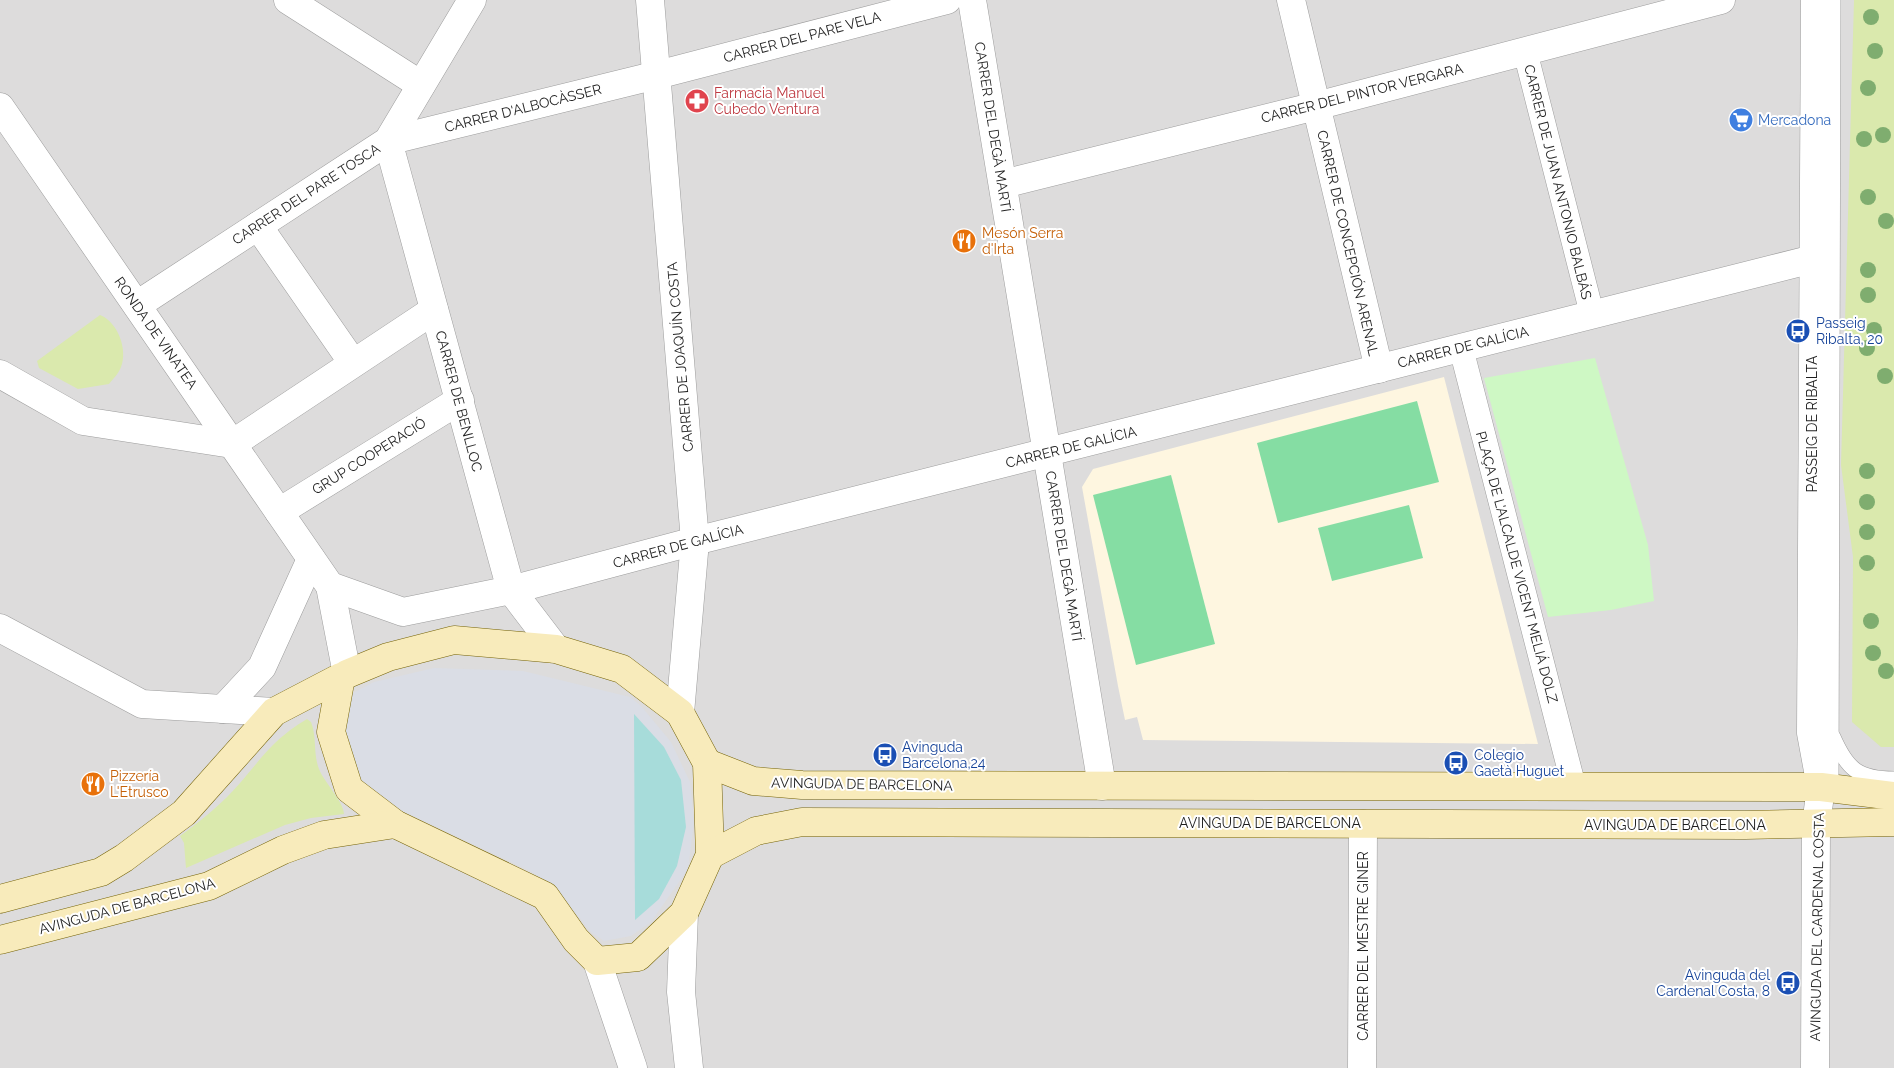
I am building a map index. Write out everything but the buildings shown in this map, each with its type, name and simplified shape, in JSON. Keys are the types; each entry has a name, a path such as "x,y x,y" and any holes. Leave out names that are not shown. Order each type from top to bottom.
{"main road":[{"path":"0,899 101,872 124,858 184,813 274,712 344,676 388,657 454,640 556,649 622,669 680,713 707,764 710,855 684,913 638,957 597,961 576,940 545,896 395,824 349,789 331,732 344,676"},
{"name":"AVINGUDA DE BARCELONA","path":"707,764 753,780 802,785 1826,788 1894,796"},
{"name":"AVINGUDA DE BARCELONA","path":"710,855 756,831 802,822 1826,825 1894,822"},
{"name":"AVINGUDA DE BARCELONA","path":"0,940 209,886 283,850 324,835 395,824"}],"street":[{"path":"288,0 421,85"},
{"name":"CARRER DEL PARE TOSCA","path":"137,305 388,141 472,0"},
{"name":"CARRER DE JOAQUÍN COSTA","path":"650,0 658,75 695,541 680,713"},
{"name":"CARRER DEL PARE VELA","path":"658,75 947,0"},
{"name":"CARRER DEL DEGÀ MARTÍ","path":"972,0 1102,786"},
{"name":"CARRER DE CONCEPCIÓN ARENAL","path":"1291,0 1379,369"},
{"name":"CARRER DEL PINTOR VERGARA","path":"1002,184 1316,106 1721,0"},
{"name":"PASSEIG DE RIBALTA","path":"1814,0 1811,733 1826,788"},
{"name":"CARRER DE JUAN ANTONIO BALBÁS","path":"1525,51 1592,314"},
{"name":"CARRER D'ALBOCÀSSER","path":"388,141 658,75"},
{"name":"RONDA DE VINATEA","path":"0,107 330,586 344,676"},
{"name":"CARRER DE BENLLOC","path":"388,141 511,590 556,649"},
{"path":"258,226 353,363"},
{"name":"CARRER DE GALÍCIA","path":"330,586 403,612 511,590 695,541 1813,259"},
{"path":"0,374 83,421 232,444 434,310"},
{"name":"PLAÇA DE L'ALCALDE VICENT MELIÁ DOLZ","path":"1461,348 1574,787"},
{"name":"GRUP COOPERACIÓ","path":"279,512 460,400"},
{"path":"223,710 262,667 311,558"},
{"path":"0,628 142,704 274,712"},
{"name":"AVINGUDA DEL CARDENAL COSTA","path":"1815,1068 1826,788"},
{"name":"CARRER DEL MESTRE GINER","path":"1362,1068 1363,824"},
{"path":"684,913 681,992 689,1068"},
{"path":"597,961 633,1068"}],"lane":[{"name":"PASSEIG DE RIBALTA","path":"1831,734 1833,0"},
{"path":"1831,734 1844,758 1858,773 1873,779 1894,779"},
{"path":"1826,788 1831,734"},
{"name":"AVINGUDA DE BARCELONA","path":"1826,825 1894,834"}],"shaded area":[{"path":"0,0 1894,0 1894,1068 0,1068"},
{"path":"1444,377 1538,744 1143,740 1137,717 1125,720 1118,686 1082,487 1093,469"},
{"path":"434,668 523,671 630,697 641,706 671,742 690,782 694,822 688,869 651,922 631,936 604,941 591,932 552,884 528,870 366,794 351,767 343,728 351,694 374,682"}],"green space":[{"path":"1854,0 1894,0 1894,747 1881,747 1852,722 1853,557 1841,465"},
{"path":"100,315 112,324 120,337 122,345 123,360 120,369 109,384 78,389 39,368 37,361"},
{"path":"1595,358 1648,545 1654,601 1611,610 1548,617 1484,378"},
{"path":"1417,401 1439,482 1278,523 1257,443"},
{"path":"1171,475 1215,644 1136,665 1093,495"},
{"path":"1409,505 1423,558 1332,581 1318,528"},
{"path":"307,719 311,722 313,728 319,769 341,804 344,814 311,818 285,825 186,868 184,843 180,836 227,797 278,740"}],"water":[{"path":"634,714 664,747 681,780 686,827 677,866 659,899 635,920"}],"place":[{"name":"Farmacia Manuel Cubedo Ventura","path":"697,101"},
{"name":"Mercadona","path":"1741,120"},
{"name":"Mesón Serra d'Irta","path":"964,241"},
{"name":"Passeig Ribalta, 20","path":"1798,331"},
{"name":"Avinguda Barcelona,24","path":"885,755"},
{"name":"Colegio Gaetà Huguet","path":"1456,763"},
{"name":"Pizzería L'Etrusco","path":"93,784"},
{"name":"Avinguda del Cardenal Costa, 8","path":"1788,983"}]}
